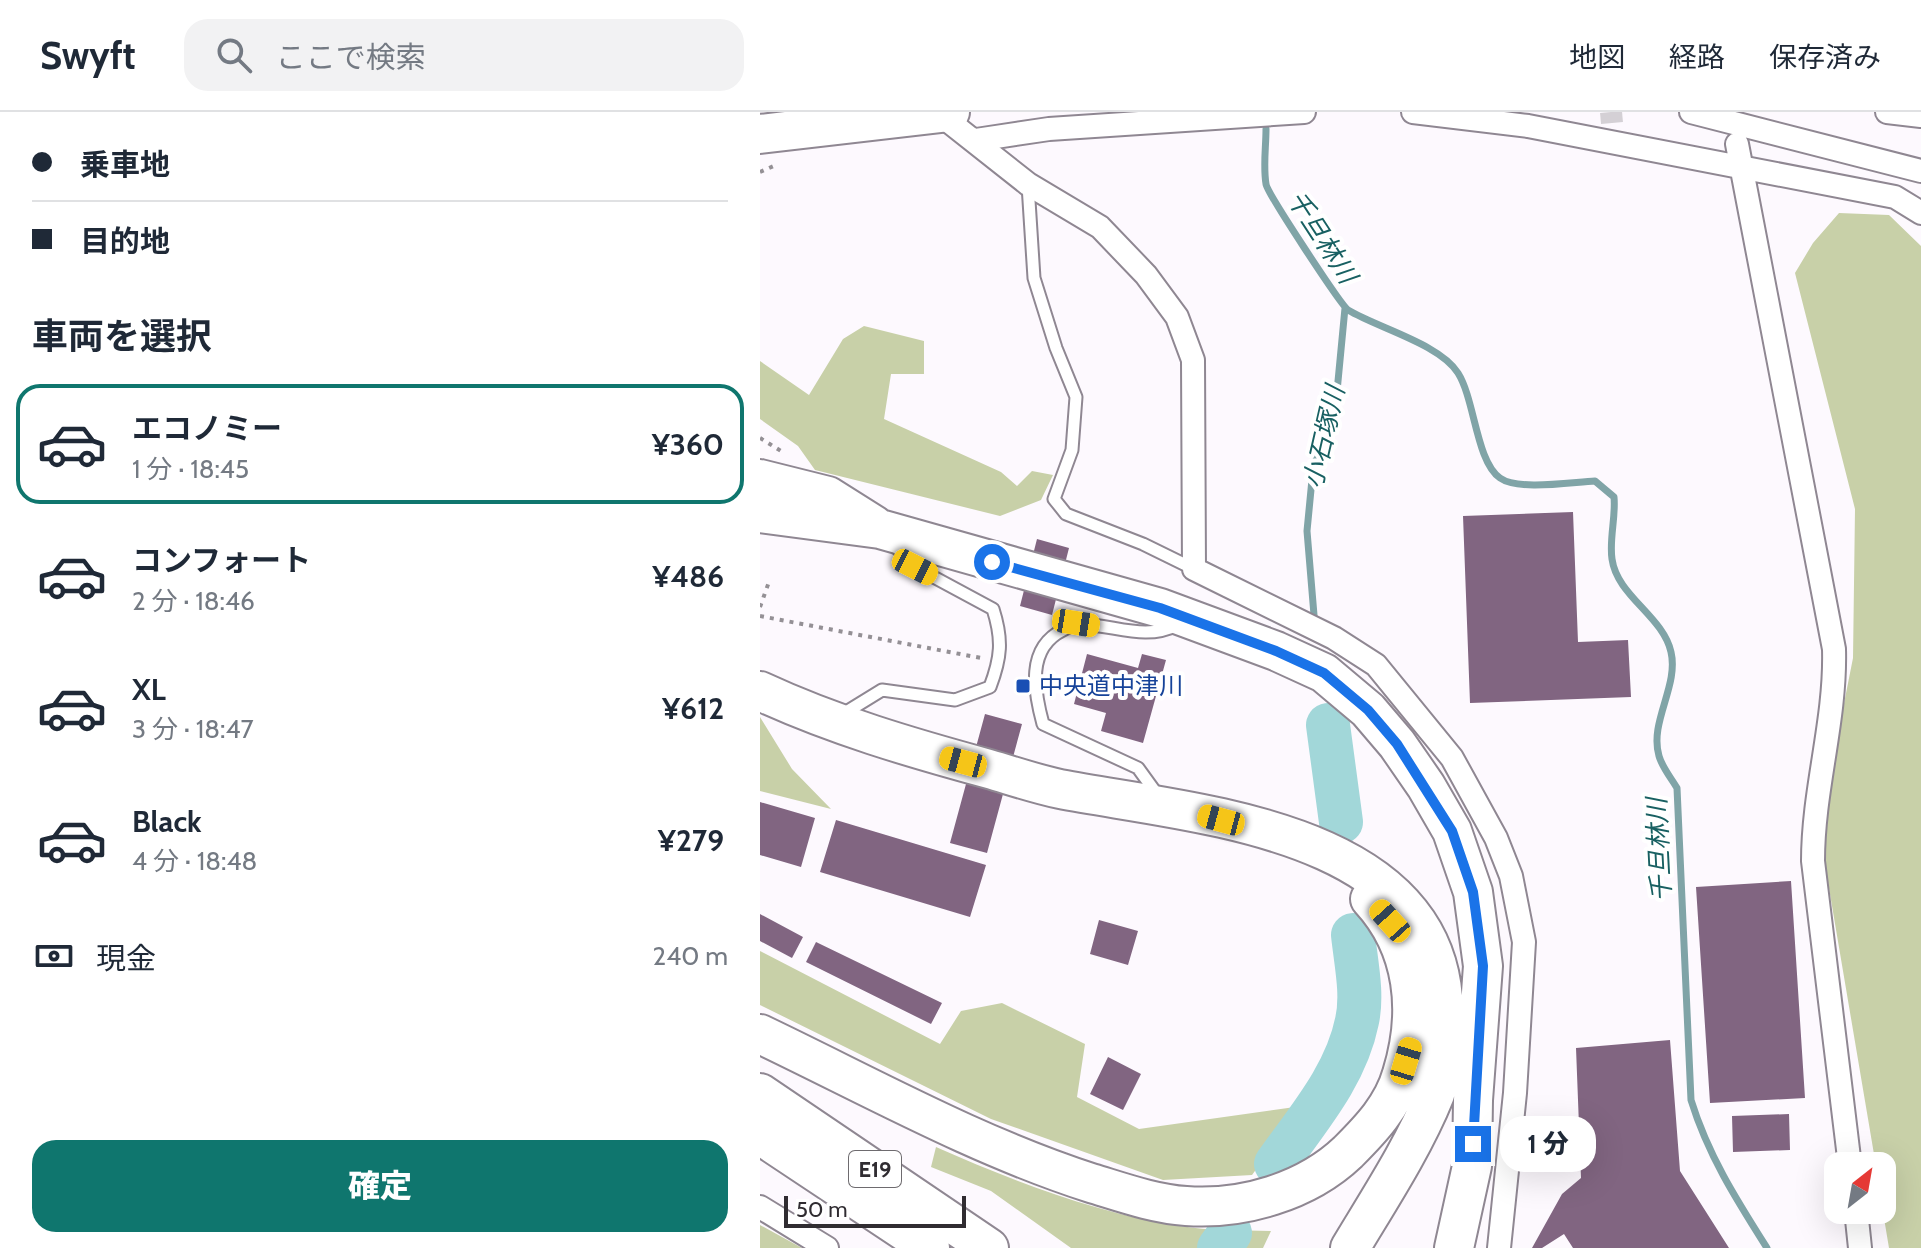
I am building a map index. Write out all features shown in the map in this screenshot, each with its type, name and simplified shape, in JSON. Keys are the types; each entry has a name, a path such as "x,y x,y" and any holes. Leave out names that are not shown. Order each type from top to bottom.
{"highway":[{"path":"760,134 950,112"},
{"path":"760,479 828,496 880,529"},
{"path":"760,513 880,529 1190,619 1276,651 1324,673 1368,710 1397,744 1452,831 1473,892 1483,966 1472,1166 1454,1248"},
{"path":"760,667 834,720"},
{"path":"760,691 935,755 1057,789 1166,807 1330,851 1390,889 1418,921 1439,964 1445,1034 1436,1091 1394,1174 1350,1248"},
{"path":"760,1034 1029,1163 1124,1193 1185,1206 1250,1201 1293,1188 1336,1163 1378,1122 1399,1084 1413,1038 1414,999 1390,921 1358,885 1288,839"},
{"path":"1377,1248 1451,1108 1479,1020"},
{"name":"E19","path":"760,1093 989,1248"},
{"name":"E19","path":"760,1135 930,1248"}],"street":[{"path":"938,112 1028,184 1100,227 1146,275 1177,317 1193,360 1194,569 1334,638 1376,665 1452,758 1496,838 1511,876 1524,942 1515,1093 1499,1248"},
{"path":"976,140 1049,129 1304,112"},
{"path":"1413,112 1612,133 1739,168 1895,197 1921,213"},
{"path":"1691,112 1921,171"},
{"path":"1887,112 1921,116"},
{"path":"1737,144 1739,168 1834,649 1835,695 1813,822 1813,861 1848,1152"},
{"path":"760,1207 827,1248"},
{"path":"1857,1224 1860,1248"}],"lane":[{"path":"1028,184 1034,278 1056,348 1076,397 1072,450 1054,499 1066,514 1143,544 1194,569"},
{"path":"834,720 882,690 955,700 990,687 1000,661 1002,638 993,609 915,567 880,529"},
{"path":"1166,807 1138,768 1043,724 1034,694 1035,664 1049,637 1076,623 1158,635 1190,619"}],"path":[{"path":"760,607 770,579"},
{"path":"760,616 1000,661"}],"green space":[{"path":"1839,213 1889,215 1921,246 1921,1248 1889,1248 1885,1224 1896,1224 1896,1152 1874,1152 1819,829 1853,658 1855,509 1795,273 1813,243"},
{"path":"864,326 924,341 924,374 891,374 884,419 1001,472 1017,486 1032,471 1053,475 1041,500 1000,516 815,470 798,446 760,419 760,361 809,395 843,339"},
{"path":"760,717 792,769 831,809 760,791"},
{"path":"760,951 940,1044 961,1011 1002,1003 1085,1044 1077,1097 1139,1129 1302,1106 1252,1175 1163,1180 991,1119 760,1005"},
{"path":"936,1147 1025,1184 1117,1213 1191,1228 1271,1231 1263,1248 1071,1248 991,1191 931,1167"},
{"path":"760,1225 802,1248 760,1248"}],"building":[{"path":"1573,512 1578,642 1628,640 1631,697 1470,703 1463,516"},
{"path":"1037,539 1069,548 1052,615 1020,606"},
{"path":"1087,654 1138,668 1142,654 1166,660 1143,743 1101,731 1106,713 1074,704"},
{"path":"985,714 1022,724 987,853 950,843"},
{"path":"760,802 815,818 801,867 760,855"},
{"path":"836,820 986,865 970,917 820,872"},
{"path":"1791,881 1805,1098 1710,1103 1696,887"},
{"path":"760,914 803,937 792,958 760,941"},
{"path":"1099,920 1138,931 1128,965 1090,954"},
{"path":"816,942 942,1003 931,1024 806,962"},
{"path":"1670,1040 1680,1171 1729,1248 1573,1248 1564,1234 1542,1248 1532,1248 1562,1194 1581,1178 1576,1048"},
{"path":"1108,1057 1141,1074 1123,1110 1090,1094"},
{"path":"1789,1114 1790,1150 1733,1152 1732,1116"}],"waterway":[{"name":"千旦林川","path":"1266,129 1266,184 1332,289 1348,310 1437,353 1458,373 1492,470 1500,478 1519,484 1595,481 1614,497 1611,551 1616,572 1622,584 1659,627 1671,652 1671,678 1657,743 1660,760 1677,788 1691,1100 1714,1158 1767,1248"},
{"name":"小石塚川","path":"1314,615 1307,531 1313,469 1336,402 1345,308"},
{"name":"小石塚川","path":"1328,725 1341,822"},
{"name":"小石塚川","path":"1276,1164 1324,1097 1352,1041 1359,1000 1353,935"},
{"name":"小石塚川","path":"1219,1248 1230,1233"}],"tunnel":[{"path":"1611,112 1612,123"}],"place":[{"name":"中央道中津川","path":"1023,686"}],"route":[{"path":"992,562 1160,608 1276,651 1324,673 1368,710 1397,744 1452,831 1473,892 1483,966 1473,1100 1473,1144"}]}
